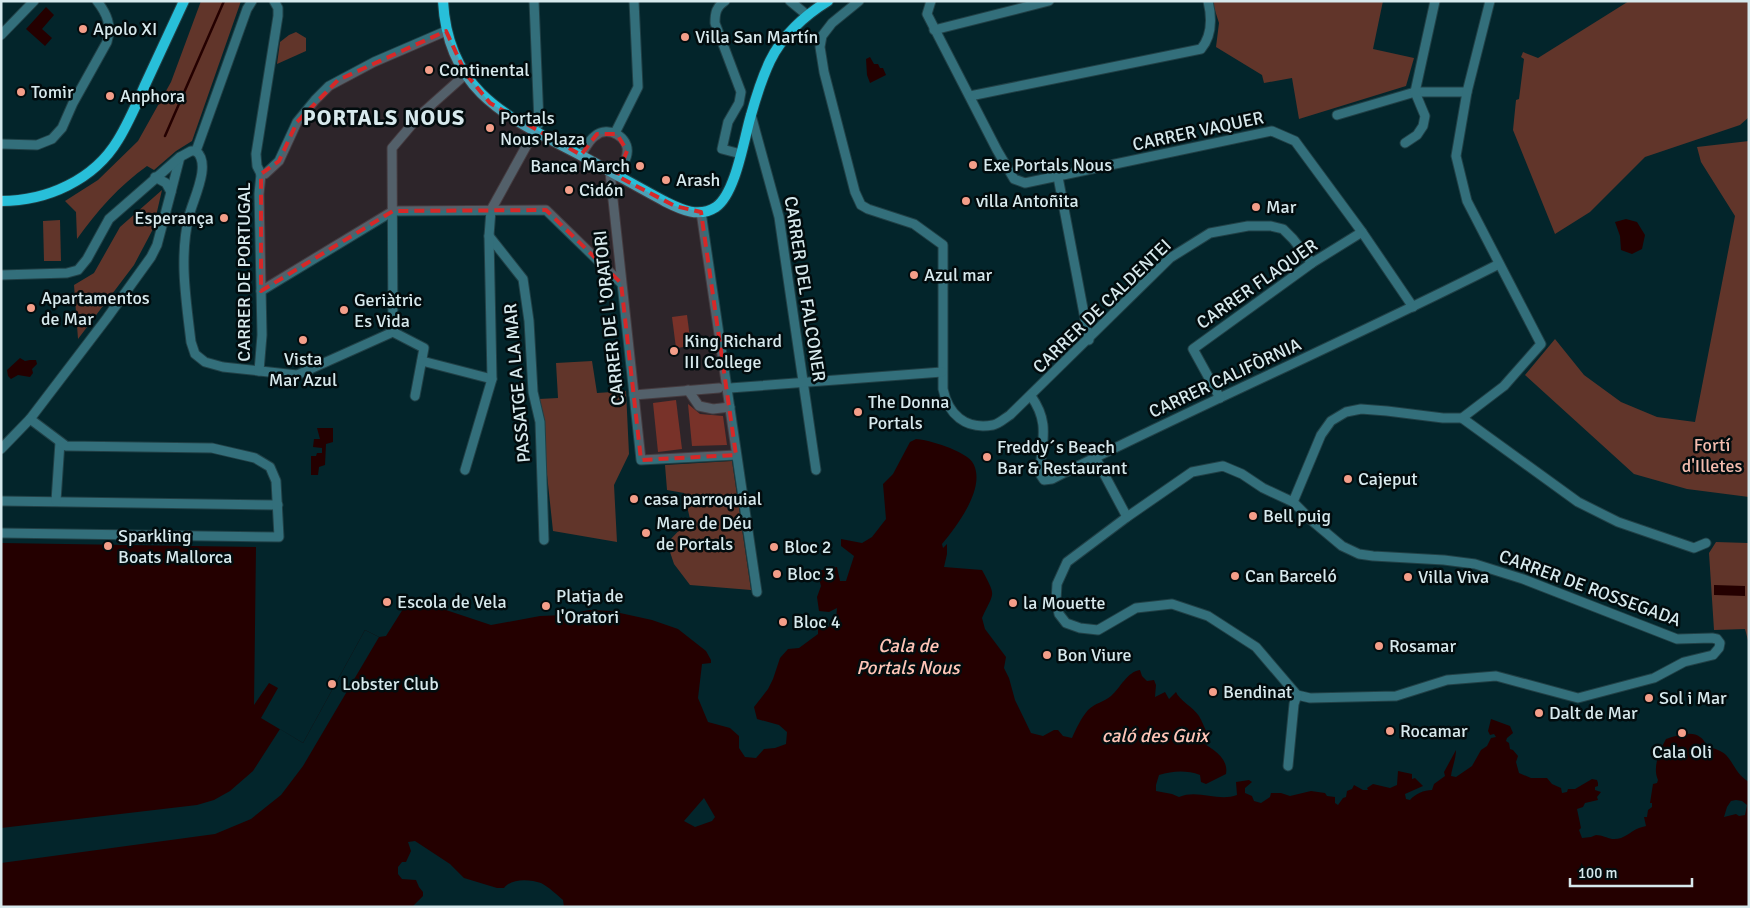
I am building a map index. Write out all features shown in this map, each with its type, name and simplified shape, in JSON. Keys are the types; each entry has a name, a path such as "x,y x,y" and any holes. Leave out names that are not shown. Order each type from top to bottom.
{"main road":[{"path":"1,201 29,199 58,190 83,177 111,151 130,118 184,1"},
{"path":"443,1 446,31 454,53 466,74 490,103 507,115 614,174 675,206 692,212 701,212 717,206 727,195 741,154 751,115 771,59 781,44 806,15 828,1"}],"street":[{"path":"1,35 34,1"},
{"path":"1,144 37,145 52,139 62,128 110,33 108,17 96,1"},
{"path":"196,151 247,9 252,1"},
{"name":"CARRER DE PORTUGAL","path":"259,371 262,335 259,194 261,174 257,166 256,154 278,16 278,8 274,1"},
{"path":"465,470 492,379 489,236 491,210 539,123 534,1"},
{"path":"615,133 638,87 634,1"},
{"path":"726,1 715,12 716,24 740,92 739,103 728,122 722,149 741,154"},
{"path":"790,1 806,15"},
{"path":"730,388 942,372 943,245 914,224 860,205 822,65 820,47 822,36 832,23 859,1"},
{"name":"CARRER VAQUER","path":"931,1 927,14 934,30 1014,179 1025,183 1272,131 1295,140 1362,232 1413,307"},
{"path":"934,30 1049,1"},
{"path":"970,96 1201,49 1207,42 1210,29 1208,1"},
{"path":"1405,143 1417,135 1423,126 1425,116 1414,92 1435,1"},
{"path":"1462,418 1504,386 1541,344 1467,201 1456,156 1467,92 1490,1"},
{"path":"261,174 266,174 279,161 297,122 329,86 374,62 446,31"},
{"path":"394,332 392,148 420,115 466,74"},
{"path":"1337,115 1414,92 1467,92"},
{"name":"CARRER DEL FALCONER","path":"751,115 779,217 816,470"},
{"path":"582,156 591,140 597,134 605,131 615,133 625,142 627,151 625,160 614,174"},
{"path":"1,275 67,273 78,270 109,220 155,177 180,157 191,151 196,151 201,154 203,168 189,217 183,266 194,354 205,362 223,367 297,374 394,332"},
{"path":"1,449 30,419 108,318 152,257 180,157"},
{"name":"CARRER DE L'ORATORI","path":"614,174 621,283 641,460 736,454"},
{"path":"1058,176 1089,340"},
{"path":"155,177 166,183 171,192"},
{"path":"261,290 393,211 546,210 621,283"},
{"path":"701,212 757,592"},
{"name":"CARRER DE CALDENTEI","path":"942,372 945,401 950,411 969,423 983,425 997,423 1010,415 1031,396 1170,258 1210,233 1248,226 1271,226 1283,229 1293,238 1312,263"},
{"name":"CARRER FLAQUER","path":"1220,398 1193,349 1312,263 1362,232"},
{"name":"PASSATGE A LA MAR","path":"489,236 523,279 529,321 533,392 540,422 544,540"},
{"name":"CARRER CALIFÒRNIA","path":"1031,396 1039,408 1044,422 1040,474 1044,480 1052,479 1499,264"},
{"path":"394,332 424,348 415,396"},
{"path":"422,361 492,379"},
{"path":"634,395 719,388"},
{"path":"688,390 699,406 714,409 730,407"},
{"path":"1288,766 1294,704 1297,695 1256,647 1208,616 1172,604 1136,608 1098,630 1080,628 1066,623 1059,614 1056,601 1057,584 1068,562 1127,517 1192,472 1223,466 1242,474 1263,488 1294,502 1321,435 1331,421 1346,412 1361,409 1387,410 1443,418 1462,418 1578,502 1618,522 1694,548 1706,543"},
{"path":"1,533 279,536 276,481 270,467 255,458 212,448 66,446 30,419"},
{"path":"56,501 60,442"},
{"path":"1096,457 1127,517"},
{"path":"1,501 278,505"},
{"name":"CARRER DE ROSSEGADA","path":"1294,502 1311,520 1342,546 1359,554 1475,564 1523,578 1677,638 1712,638 1717,639 1720,643 1719,648 1713,655 1684,662 1654,678 1578,698 1496,676 1447,680 1396,696 1310,698 1297,695"}],"highlighted area":[{"path":"446,31 466,74 490,103 581,155 597,134 617,134 627,151 617,176 675,206 701,212 736,455 641,460 621,283 546,210 393,211 261,291 261,174 279,161 297,122 338,80"}],"green space":[{"path":"201,1 241,1 192,141 176,151 154,170 147,166 127,182 100,209 77,239 76,212 65,201 98,180 138,141 171,82"},
{"path":"1212,1 1383,1 1373,49 1414,58 1406,86 1299,119 1292,78 1264,83 1262,75 1216,47 1219,23"},
{"path":"1629,1 1749,1 1749,117 1740,125 1645,157 1590,212 1555,234 1513,130 1516,100 1519,99 1524,59 1521,57 1523,52 1538,58"},
{"path":"296,32 306,38 306,51 277,64 280,42"},
{"name":"Fortí d'Illetes","path":"1749,141 1749,497 1687,489 1634,474 1525,375 1555,339 1584,375 1621,402 1657,417 1695,422 1735,216 1701,162 1697,147"},
{"path":"162,190 153,229 134,265 78,339 74,285 94,273 120,227"},
{"path":"60,220 61,261 44,261 43,221"},
{"path":"687,315 691,346 676,348 672,317"},
{"path":"592,361 597,393 626,391 629,454 614,485 617,542 553,531 539,399 558,398 556,363"},
{"path":"676,400 682,449 658,452 653,403"},
{"path":"688,404 700,414 723,416 727,445 692,446"},
{"path":"732,461 751,590 690,585 674,564 667,543 690,519 684,493 667,490 665,465"},
{"path":"1749,540 1749,644 1745,629 1714,630 1709,553 1716,542 1748,543"}],"water":[{"path":"46,7 54,15 42,29 52,38 45,46 26,29"},
{"path":"870,57 874,64 878,64 880,68 883,68 886,75 870,83 867,75 866,59"},
{"path":"1626,219 1637,222 1645,235 1642,249 1632,254 1621,250 1620,236 1615,222"},
{"path":"20,358 25,361 36,360 37,364 32,369 33,373 30,377 18,375 11,379 8,376 7,370"},
{"path":"317,428 333,428 333,442 326,444 325,465 319,467 318,475 311,475 311,456 322,453 322,448 313,447 314,439 320,439"},
{"path":"916,439 933,442 960,453 967,457 974,465 976,485 973,496 962,517 942,544 943,548 947,544 944,567 982,570 987,579 992,594 982,618 985,629 1006,657 1004,668 1015,700 1031,733 1043,736 1058,730 1063,736 1072,738 1088,710 1111,696 1131,674 1140,670 1142,676 1147,681 1154,680 1156,685 1155,697 1165,692 1169,699 1176,692 1196,713 1208,735 1198,740 1222,758 1226,768 1226,774 1206,784 1201,782 1200,775 1190,772 1174,772 1159,775 1156,791 1179,797 1193,794 1230,797 1237,795 1236,782 1249,780 1252,782 1245,788 1245,793 1252,796 1254,801 1261,803 1270,797 1271,793 1281,793 1290,796 1311,791 1335,797 1335,803 1338,805 1346,797 1347,791 1352,789 1354,785 1363,790 1368,790 1367,788 1373,784 1390,788 1397,785 1398,771 1412,774 1412,779 1415,778 1423,786 1405,794 1406,799 1410,800 1420,793 1432,790 1434,784 1445,776 1444,772 1456,750 1451,776 1456,777 1472,766 1481,750 1487,746 1491,738 1496,737 1494,734 1490,735 1488,731 1491,719 1510,726 1513,733 1506,741 1509,743 1510,749 1518,756 1516,762 1519,773 1531,778 1547,778 1552,784 1561,788 1562,793 1567,792 1568,789 1575,789 1592,779 1597,780 1598,786 1595,787 1595,790 1601,792 1597,797 1598,800 1585,803 1583,807 1577,809 1581,828 1579,830 1582,838 1600,835 1612,839 1623,837 1646,826 1644,817 1647,817 1648,810 1652,807 1652,803 1650,803 1653,784 1657,783 1658,780 1656,764 1666,739 1683,734 1693,734 1701,738 1708,746 1724,753 1741,776 1749,782 1749,907 564,907 563,900 541,883 526,880 516,881 511,882 504,888 497,888 464,878 450,864 415,841 408,842 411,851 406,862 402,862 398,867 398,874 402,879 416,880 423,892 423,896 412,907 1,907 1,543 256,547 254,705 269,683 278,688 261,718 303,743 365,630 379,637 386,636 403,609 419,601 491,625 589,610 611,611 652,620 678,629 706,651 711,660 711,663 702,664 698,698 708,722 730,728 739,736 739,748 745,757 756,758 764,749 786,744 787,732 779,725 757,719 754,707 768,689 780,658 788,649 799,648 818,634 818,622 829,627 836,619 837,608 829,612 819,611 817,597 821,586 817,571 837,567 840,581 846,581 854,556 841,546 841,539 862,543 872,537 886,519 883,484 893,474 910,442","holes":["704,798 715,817 712,821 695,827 684,821","1731,801 1742,801 1747,805 1745,815 1739,816 1736,814 1724,817"]},
{"path":"1714,585 1745,586 1745,596 1714,595"}],"pier":[{"path":"365,630 379,637 303,766 281,795 251,819 215,834 1,863 1,828 197,805 214,800 230,791 253,771 280,729 303,743"}],"waterway":[{"path":"165,136 224,1"}],"place":[{"name":"Apolo XI","path":"83,29"},
{"name":"Villa San Martín","path":"685,37"},
{"name":"Continental","path":"429,70"},
{"name":"Tomir","path":"21,92"},
{"name":"Anphora","path":"110,96"},
{"name":"Portals Nous Plaza","path":"490,128"},
{"name":"Exe Portals Nous","path":"973,165"},
{"name":"Banca March","path":"640,166"},
{"name":"Arash","path":"666,180"},
{"name":"Cidón","path":"569,190"},
{"name":"villa Antoñita","path":"966,201"},
{"name":"Mar","path":"1256,207"},
{"name":"Esperança","path":"224,218"},
{"name":"Azul mar","path":"914,275"},
{"name":"Apartamentos de Mar","path":"31,308"},
{"name":"Geriàtric Es Vida","path":"344,310"},
{"name":"Vista Mar Azul","path":"303,340"},
{"name":"King Richard III College","path":"674,351"},
{"name":"The Donna Portals","path":"858,412"},
{"name":"Freddy´s Beach Bar & Restaurant","path":"987,457"},
{"name":"Cajeput","path":"1348,479"},
{"name":"casa parroquial","path":"634,499"},
{"name":"Bell puig","path":"1253,516"},
{"name":"Mare de Déu de Portals","path":"646,533"},
{"name":"Sparkling Boats Mallorca","path":"108,546"},
{"name":"Bloc 2","path":"774,547"},
{"name":"Bloc 3","path":"777,574"},
{"name":"Can Barceló","path":"1235,576"},
{"name":"Villa Viva","path":"1408,577"},
{"name":"Escola de Vela","path":"387,602"},
{"name":"la Mouette","path":"1013,603"},
{"name":"Platja de l'Oratori","path":"546,606"},
{"name":"Bloc 4","path":"783,622"},
{"name":"Rosamar","path":"1379,646"},
{"name":"Bon Viure","path":"1047,655"},
{"name":"Lobster Club","path":"332,684"},
{"name":"Bendinat","path":"1213,692"},
{"name":"Sol i Mar","path":"1649,698"},
{"name":"Dalt de Mar","path":"1539,713"},
{"name":"Rocamar","path":"1390,731"},
{"name":"Cala Oli","path":"1682,733"}],"district":[{"name":"PORTALS NOUS","path":"384,117"}],"water label":[{"name":"Cala de Portals Nous","path":"908,657"},
{"name":"caló des Guix","path":"1155,736"}]}
